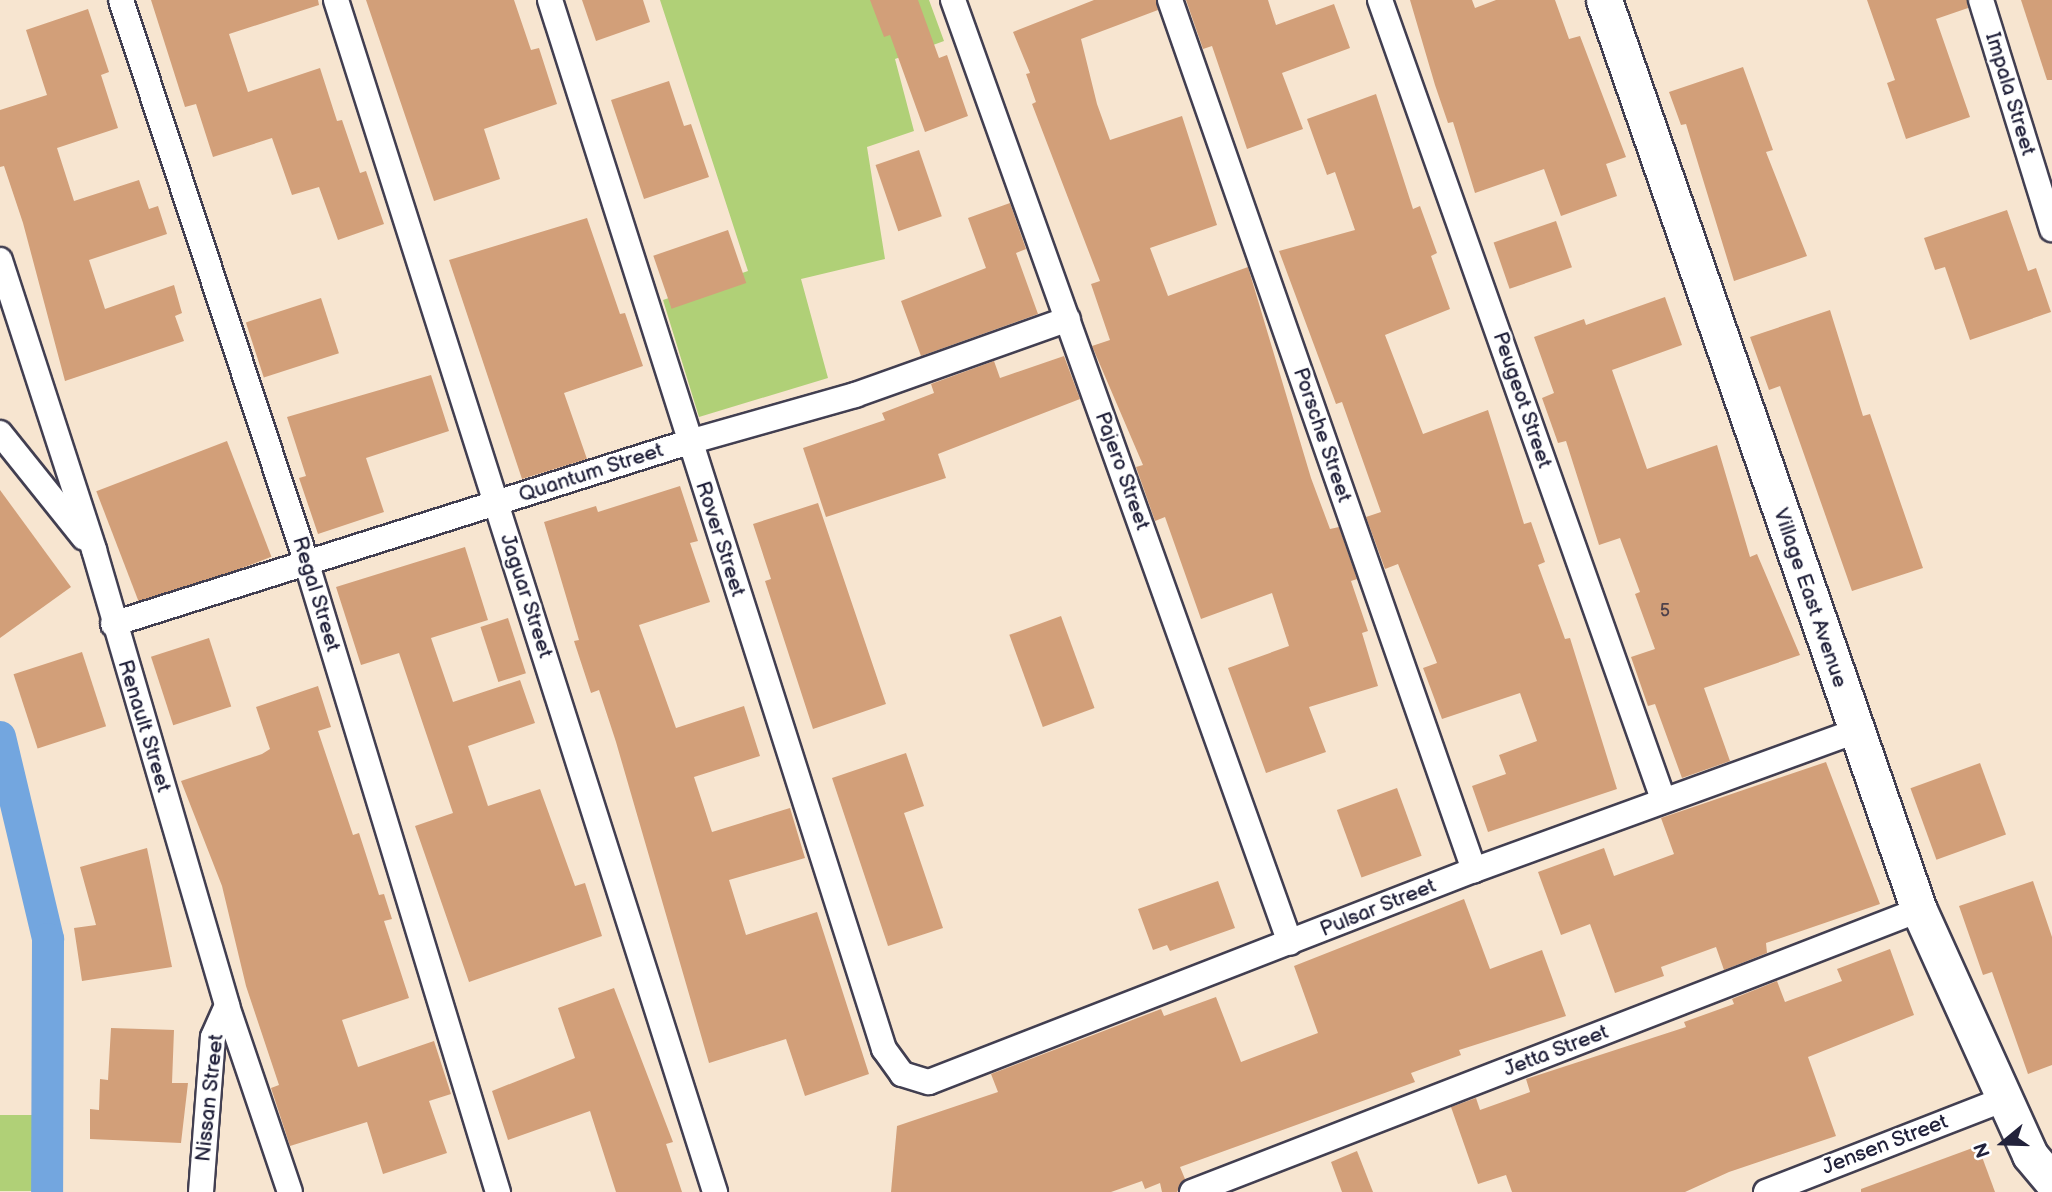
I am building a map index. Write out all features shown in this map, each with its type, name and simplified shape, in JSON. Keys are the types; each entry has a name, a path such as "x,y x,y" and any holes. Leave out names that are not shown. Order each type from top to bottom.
{"street":[{"name":"Regal Street","path":"121,0 306,561 498,1192"},
{"name":"Jaguar Street","path":"336,0 715,1192"},
{"name":"Rover Street","path":"550,0 688,442 884,1049 902,1073"},
{"name":"Pajero Street","path":"953,0 1290,943"},
{"name":"Porsche Street","path":"1170,0 1475,870"},
{"name":"Peugeot Street","path":"1380,0 1663,799"},
{"name":"Village East Avenue","path":"1604,0 1919,910 2030,1155 2052,1181"},
{"name":"Impala Street","path":"1981,0 2052,229"},
{"name":"Renault Street","path":"0,260 94,550 113,624 227,1006 290,1192"},
{"name":"Quantum Street","path":"113,624 688,442 921,373 1068,319"},
{"path":"0,433 94,550"},
{"name":"Pulsar Street","path":"902,1073 929,1082 1475,870 1663,799 1856,731"},
{"name":"Jetta Street","path":"1192,1192 1919,910"},
{"name":"Nissan Street","path":"201,1192 213,1037 227,1006"},
{"name":"Jensen Street","path":"1766,1192 2004,1099"}],"green space":[{"path":"660,0 929,0 944,41 895,59 914,131 867,147 885,259 801,279 828,378 699,417 663,300 748,271"},
{"path":"0,1115 38,1115 38,1191 0,1191"}],"building":[{"path":"151,0 318,0 319,5 229,34 248,92 320,68 337,121 342,120 360,173 366,171 384,224 338,240 319,187 292,195 272,138 213,157 196,104 185,107"},
{"path":"366,0 514,0 531,50 539,48 557,104 484,129 500,179 434,201"},
{"path":"582,0 643,0 650,22 596,41"},
{"path":"870,0 918,0 939,58 947,55 968,116 925,132 890,35 884,37"},
{"path":"1094,0 1156,0 1158,10 1081,39 1097,104 1110,140 1182,116 1217,225 1150,248 1168,296 1248,267 1311,478 1330,529 1339,527 1357,579 1351,581 1368,631 1362,633 1378,686 1309,707 1326,752 1266,773 1228,668 1289,646 1272,593 1201,619 1165,517 1155,521 1136,467 1143,465 1092,346 1110,340 1091,284 1100,281 1032,104 1036,102 1026,74 1030,73 1013,32"},
{"path":"1186,0 1268,0 1276,25 1334,4 1350,48 1282,73 1303,129 1247,149 1212,46 1203,49"},
{"path":"1410,0 1472,0 1475,8 1496,0 1555,0 1569,39 1580,36 1626,157 1606,164 1617,196 1561,216 1544,169 1475,193 1453,122 1448,123 1435,85"},
{"path":"1867,0 1967,0 1968,8 1936,19 1970,117 1906,139 1887,83 1895,80"},
{"path":"2021,0 2052,0 2052,80 2047,80"},
{"path":"88,9 109,72 101,75 118,128 57,148 74,201 139,180 149,209 158,206 167,234 89,260 105,309 174,285 182,313 175,316 184,341 65,381 23,223 4,166 0,167 0,110 47,95 26,30"},
{"path":"1743,67 1773,150 1766,152 1807,256 1734,281 1686,124 1681,125 1669,92"},
{"path":"669,81 684,126 691,124 709,177 644,199 611,100"},
{"path":"1376,94 1413,209 1420,206 1437,253 1431,256 1450,309 1385,335 1423,434 1488,410 1524,524 1531,522 1545,562 1538,565 1565,639 1570,638 1617,789 1488,832 1472,786 1506,774 1499,755 1537,741 1520,693 1442,719 1423,668 1437,663 1398,564 1385,569 1366,517 1381,512 1342,402 1336,404 1279,251 1355,230 1335,172 1327,175 1307,119"},
{"path":"919,150 942,216 898,231 876,165"},
{"path":"1010,203 1026,249 1016,253 1038,314 921,356 901,301 986,268 968,218"},
{"path":"2007,210 2028,271 2036,268 2051,312 1970,340 1945,267 1935,270 1924,238"},
{"path":"587,218 620,314 625,313 643,366 564,393 587,459 522,479 449,260"},
{"path":"1556,221 1572,267 1510,289 1494,242"},
{"path":"728,230 746,283 672,309 653,256"},
{"path":"1665,297 1682,345 1612,370 1647,469 1717,445 1750,557 1757,554 1800,655 1704,688 1730,761 1682,778 1655,704 1648,706 1631,657 1655,649 1635,594 1640,592 1620,538 1599,545 1566,441 1558,443 1542,398 1554,393 1534,337 1584,319 1586,325"},
{"path":"321,298 339,353 264,378 246,322"},
{"path":"1830,310 1863,416 1870,414 1923,568 1852,591 1780,386 1769,390 1750,337"},
{"path":"1064,356 1080,399 938,454 946,478 826,517 803,448 885,420 882,413 934,393 931,384 994,361 1000,378"},
{"path":"431,375 449,431 366,458 384,512 318,534 299,478 306,476 287,417"},
{"path":"227,441 271,557 141,607 96,491"},
{"path":"680,486 698,541 690,543 710,602 639,625 676,728 744,706 760,756 694,777 712,832 790,808 805,858 729,880 746,935 817,912 869,1074 805,1096 786,1039 709,1063 616,742 599,690 591,693 574,641 579,640 544,522 596,506 598,512"},
{"path":"0,490 71,587 0,638"},
{"path":"818,503 886,704 813,729 765,581 771,579 753,524"},
{"path":"465,547 488,620 431,638 453,702 520,680 535,723 468,746 488,806 540,789 575,886 585,883 602,936 469,982 415,826 453,813 399,653 361,665 336,587"},
{"path":"1061,616 1095,708 1043,727 1009,635"},
{"path":"508,618 526,673 498,682 480,627"},
{"path":"209,638 231,706 173,725 151,657"},
{"path":"82,652 106,726 38,748 14,674"},
{"path":"318,686 331,727 318,731 353,835 359,833 379,895 384,894 392,919 384,921 409,998 342,1020 358,1067 434,1041 451,1094 429,1101 447,1153 383,1174 367,1122 290,1146 271,1088 279,1085 246,986 222,886 181,781 270,749 256,707"},
{"path":"906,753 924,806 904,813 943,928 888,946 832,778"},
{"path":"1826,762 1880,904 1766,943 1767,953 1724,970 1716,947 1661,967 1664,976 1615,993 1590,924 1561,935 1538,872 1604,848 1614,876 1674,854 1661,818"},
{"path":"1980,763 2006,834 1936,860 1910,788"},
{"path":"1397,788 1422,856 1361,878 1337,810"},
{"path":"147,848 172,967 82,981 74,928 96,925 80,867"},
{"path":"1218,881 1235,928 1170,951 1167,945 1153,950 1138,909"},
{"path":"2033,881 2052,937 2052,1065 2028,1074 1992,972 1983,975 1959,906"},
{"path":"1464,899 1490,969 1542,950 1566,1016 1459,1050 1461,1055 1411,1073 1415,1082 1180,1167 1185,1179 1177,1192 1162,1192 1160,1183 1145,1189 1142,1181 1111,1192 891,1192 897,1126 998,1092 991,1074 1161,1009 1164,1016 1216,997 1241,1062 1318,1033 1294,966"},
{"path":"1890,949 1914,1015 1808,1057 1836,1136 1729,1172 1685,1192 1512,1192 1506,1175 1478,1184 1451,1107 1476,1098 1480,1110 1530,1092 1526,1079 1686,1027 1684,1022 1734,1004 1732,999 1777,981 1785,1002 1842,981 1837,969"},
{"path":"614,988 673,1142 666,1144 682,1192 616,1192 590,1111 508,1140 492,1091 575,1058 558,1008"},
{"path":"111,1028 174,1030 172,1083 188,1083 181,1143 90,1139 90,1109 99,1110 100,1079 108,1080"},
{"path":"1978,1146 1995,1192 1861,1192 1861,1189"},
{"path":"1357,1151 1373,1192 1342,1192 1331,1162"}],"waterway":[{"path":"0,737 48,939 47,1192"}]}
